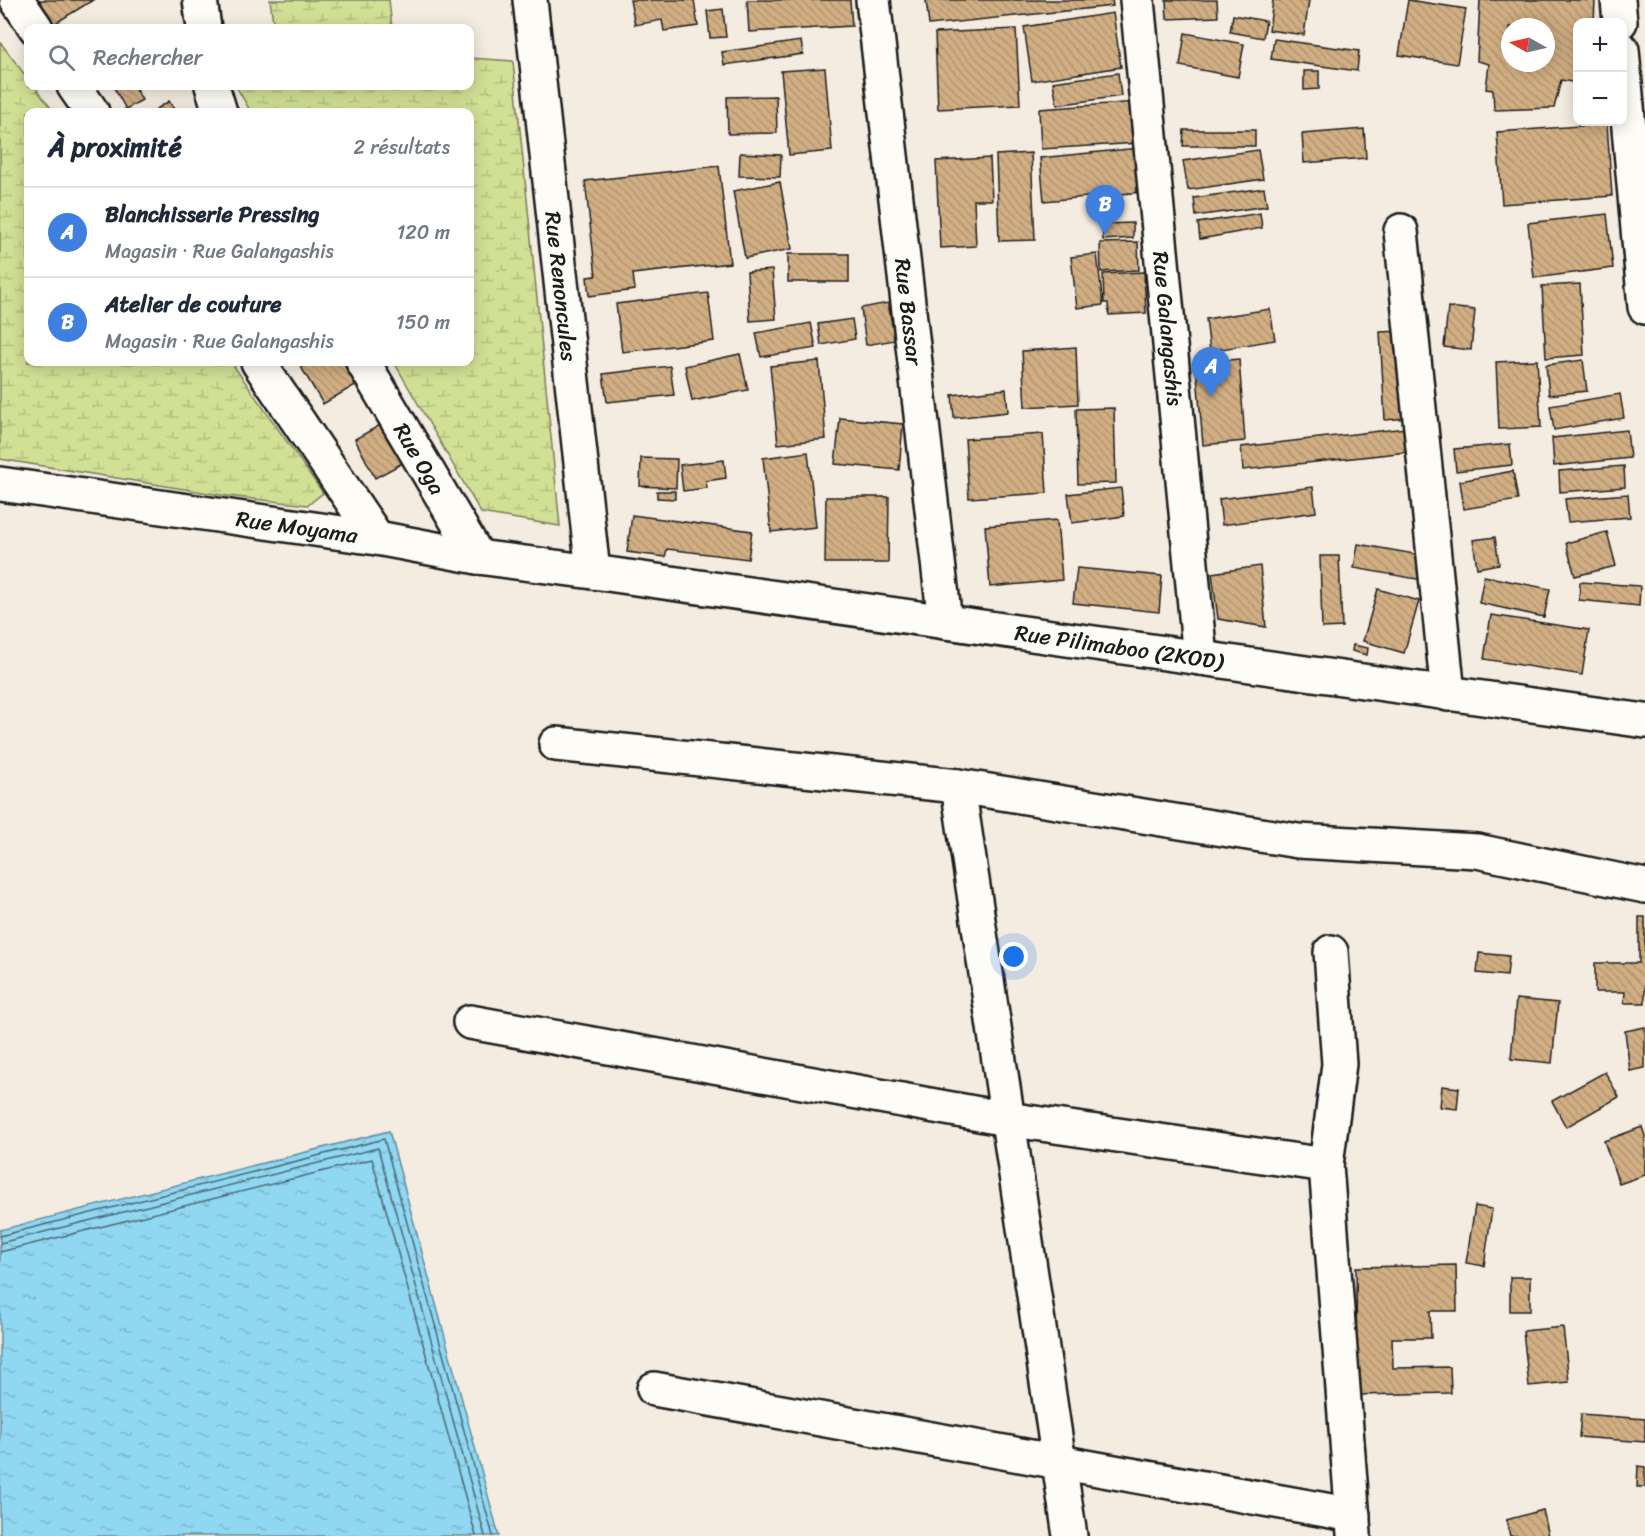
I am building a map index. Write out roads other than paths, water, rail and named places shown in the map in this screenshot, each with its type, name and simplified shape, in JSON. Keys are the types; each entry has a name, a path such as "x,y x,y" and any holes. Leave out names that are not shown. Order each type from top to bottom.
{"street":[{"path":"17,0 33,24"},
{"path":"200,0 203,24"},
{"name":"Rue Renoncules","path":"530,0 593,572"},
{"name":"Rue Bassar","path":"873,0 945,622"},
{"name":"Rue Galangashis","path":"1137,0 1200,658"},
{"path":"1618,0 1620,18"},
{"path":"1626,72 1640,178 1645,308"},
{"path":"77,90 89,108"},
{"path":"213,90 219,108"},
{"path":"1401,231 1448,694"},
{"path":"261,366 376,538"},
{"name":"Rue Oga","path":"365,366 478,557"},
{"name":"Rue Moyama","path":"0,484 376,538 478,557 593,572"},
{"name":"Rue Pilimaboo (2KOD)","path":"593,572 1645,721"},
{"path":"556,744 958,786 1298,841 1477,851 1645,886"},
{"path":"958,786 1070,1536"},
{"path":"654,1389 1058,1463 1354,1525 1326,1166 1339,1064 1331,952"},
{"path":"470,1022 1007,1119 1326,1166"}],"water":[{"path":"389,1131 499,1536 0,1536 0,1230"}],"place":[{"name":"Atelier de couture","path":"1105,235"},
{"name":"Blanchisserie Pressing","path":"1211,397"}]}
